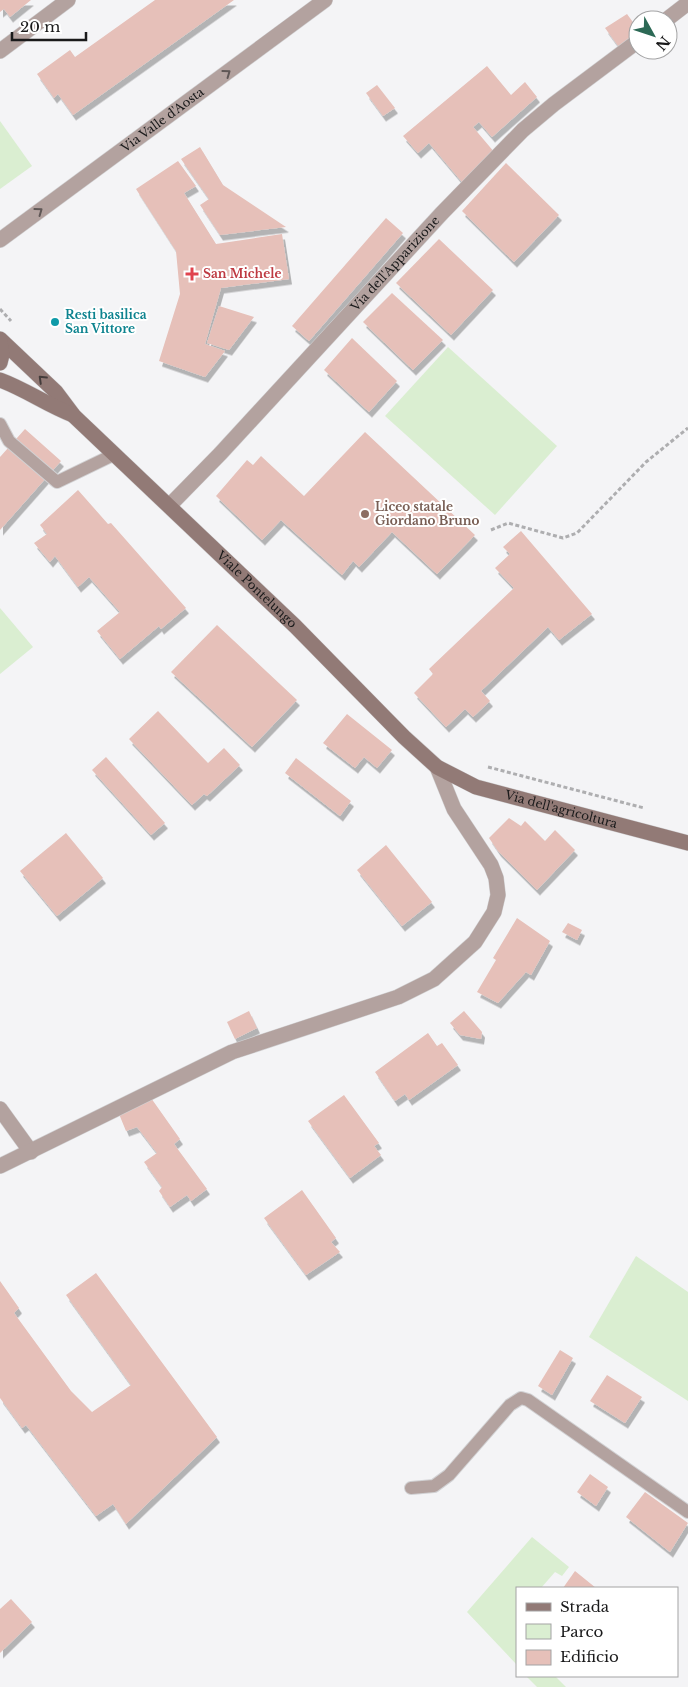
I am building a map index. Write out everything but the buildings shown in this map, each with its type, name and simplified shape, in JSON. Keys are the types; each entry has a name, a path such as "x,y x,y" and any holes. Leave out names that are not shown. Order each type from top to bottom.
{"street":[{"path":"0,50 68,0"},
{"name":"Via Valle d'Aosta","path":"0,240 315,3"},
{"path":"678,11 688,3"},
{"name":"Via dell'Apparizione","path":"170,505 220,454 442,213 523,130 554,104 628,48"},
{"path":"0,340 2,355 0,363"},
{"name":"Viale Pontelungo","path":"0,340 56,392 74,416 302,632 404,737 437,767"},
{"name":"Viale Pontelungo","path":"0,380 16,386 45,404 74,416"},
{"path":"0,1166 232,1052 398,998 434,979 475,942 494,912 498,895 496,878 491,865 454,809 437,767"},
{"name":"Via dell'agricoltura","path":"437,767 476,786 688,843"},
{"path":"0,1109 30,1152"}],"lane":[{"path":"0,424 5,445 57,482 115,454"},
{"path":"411,1488 434,1486 449,1475 510,1405 521,1398 528,1400 688,1512"}],"path":[{"path":"490,530 508,523 563,538 577,533 646,462 688,428"},
{"path":"480,765 649,810"}],"green space":[{"path":"0,121 32,166 0,189"},
{"path":"448,347 557,446 495,515 385,416"},
{"path":"0,608 33,647 0,674"},
{"path":"636,1256 688,1292 688,1401 589,1337"},
{"path":"532,1537 569,1567 562,1576 555,1572 542,1587 516,1587 516,1664 467,1612"},
{"path":"527,1677 556,1677 566,1687 537,1687"}],"place":[{"name":"San Michele","path":"192,274"},
{"name":"Resti basilica San Vittore","path":"55,322"},
{"name":"Liceo statale Giordano Bruno","path":"365,514"}]}
